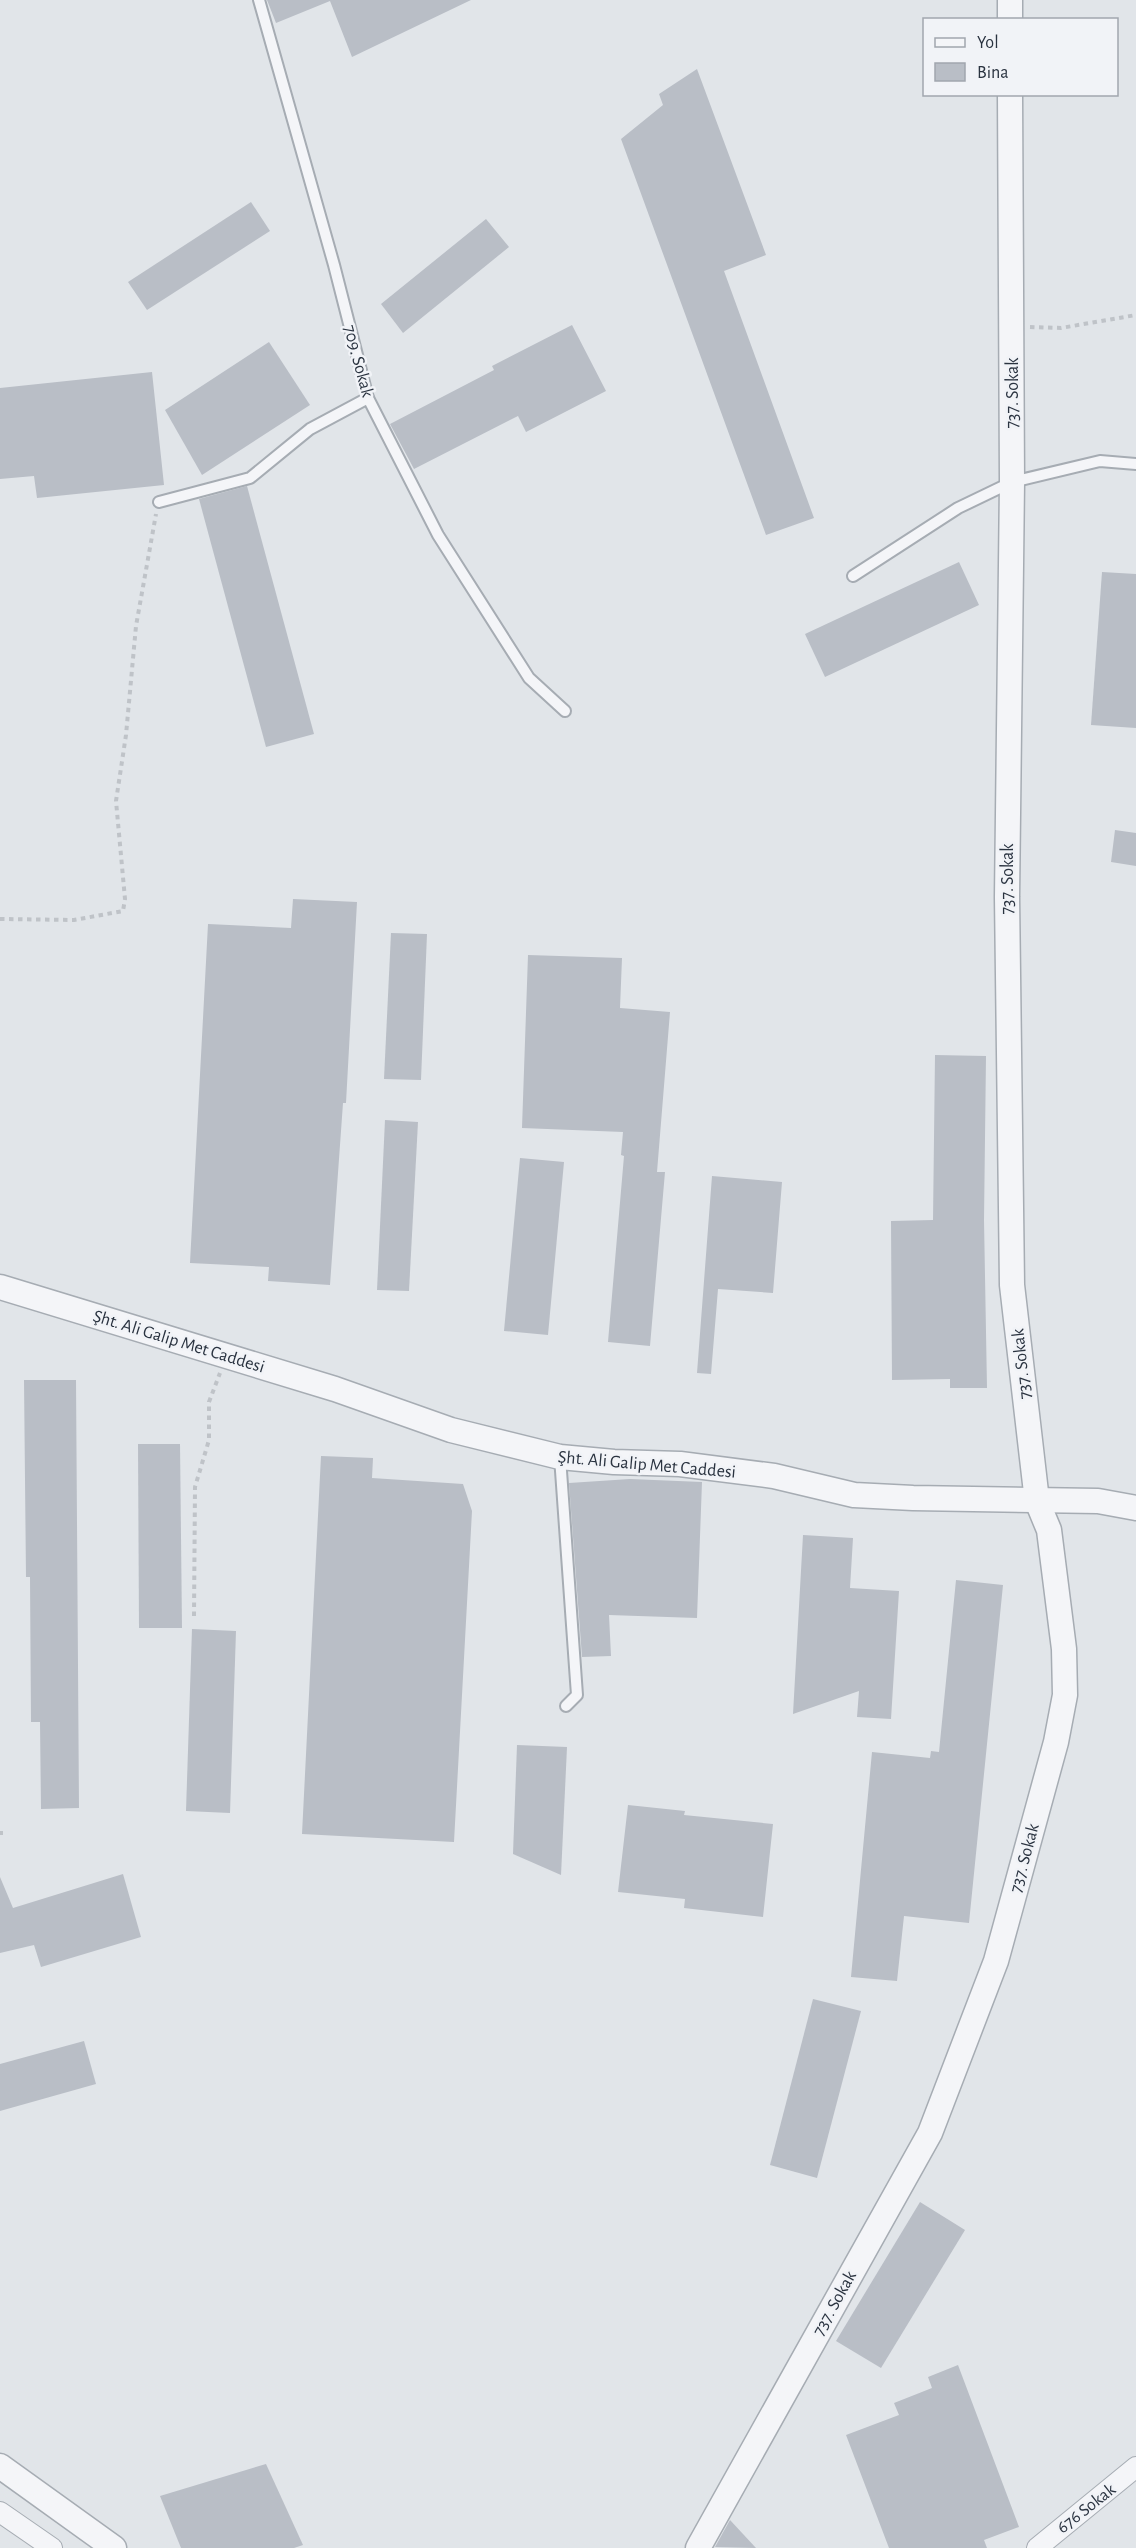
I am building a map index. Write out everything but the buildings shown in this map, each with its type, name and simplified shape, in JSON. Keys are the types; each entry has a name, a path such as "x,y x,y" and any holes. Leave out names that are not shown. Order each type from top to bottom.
{"street":[{"path":"1010,0 1010,18"},
{"name":"737. Sokak","path":"698,2548 930,2133 996,1961 1056,1742 1065,1695 1064,1649 1049,1530 1037,1502 1012,1285 1007,897 1012,482 1010,96"},
{"name":"Şht. Ali Galip Met Caddesi","path":"0,1287 335,1389 451,1430 560,1457 614,1462 680,1464 774,1476 854,1495 1037,1502 1098,1501 1136,1508"},
{"path":"0,2466 114,2548"},
{"name":"676 Sokak","path":"1037,2548 1136,2467"},
{"path":"0,2512 46,2545"}],"lane":[{"name":"709. Sokak","path":"260,0 334,265 368,398 438,535 530,678 565,711"},
{"path":"159,502 250,478 310,429 368,398"},
{"path":"853,576 958,508 1012,482 1100,461 1136,464"},
{"path":"560,1457 577,1695 566,1706"}],"path":[{"path":"1011,327 1061,328 1136,315"},
{"path":"0,919 74,920 123,911 125,899 116,801 126,735 136,626 159,502"},
{"path":"194,1616 195,1487 209,1440 209,1402 227,1356"}]}
